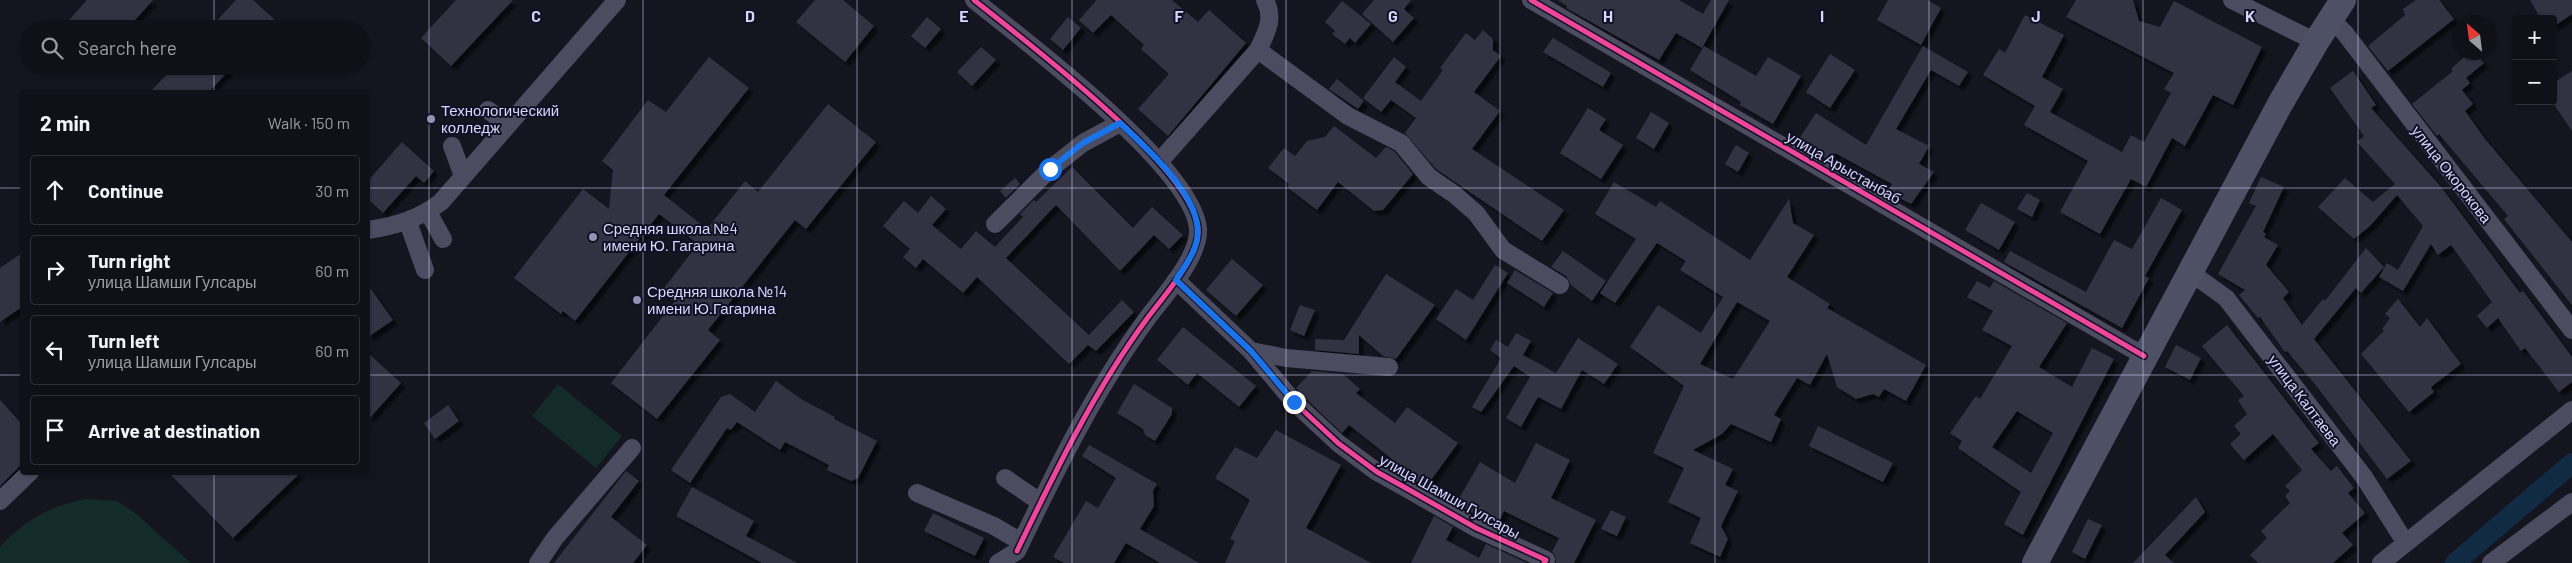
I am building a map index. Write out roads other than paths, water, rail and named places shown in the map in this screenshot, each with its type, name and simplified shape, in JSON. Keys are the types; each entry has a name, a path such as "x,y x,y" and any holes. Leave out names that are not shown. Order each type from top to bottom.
{"main road":[{"path":"2035,563 2144,356 2316,42 2336,10"}],"street":[{"path":"370,230 408,222 428,212 441,202 617,0"},
{"path":"974,0 983,18 1120,123 1160,161 1184,193 1194,212 1198,230 1195,247 1176,280 1114,367 1040,502 1020,552 998,563"},
{"path":"1160,161 1258,50 1268,30 1271,15 1265,0"},
{"name":"улица Арыстанбаб","path":"1530,0 2144,356"},
{"path":"2232,0 2316,42"},
{"name":"улица Окорокова","path":"2336,10 2344,32 2572,330"},
{"path":"1258,50 1348,116 1401,143 1429,177 1454,194 1476,213 1503,250 1560,285"},
{"path":"488,110 508,125"},
{"path":"995,224 1050,169 1083,143 1120,123"},
{"path":"452,146 463,176"},
{"path":"428,212 443,239"},
{"path":"408,222 425,270"},
{"name":"улица Калтаева","path":"2187,277 2201,280 2226,298 2364,477 2405,542"},
{"name":"улица Шамши Гулсары","path":"1176,280 1251,351 1294,402 1338,443 1377,472 1476,528 1545,562"},
{"path":"1251,351 1286,358 1389,367"},
{"path":"2381,563 2572,410"},
{"path":"538,563 555,538 632,448"},
{"path":"0,501 27,475"},
{"path":"1005,478 1040,502"},
{"path":"917,493 994,526 1020,552"},
{"path":"2491,563 2572,502"}],"waterway":[{"path":"2455,563 2572,463"}],"place":[{"name":"Технологический колледж","path":"431,119"},
{"name":"Средняя школа №4 имени Ю. Гагарина","path":"593,237"},
{"name":"Средняя школа №14 имени Ю.Гагарина","path":"637,300"}]}
